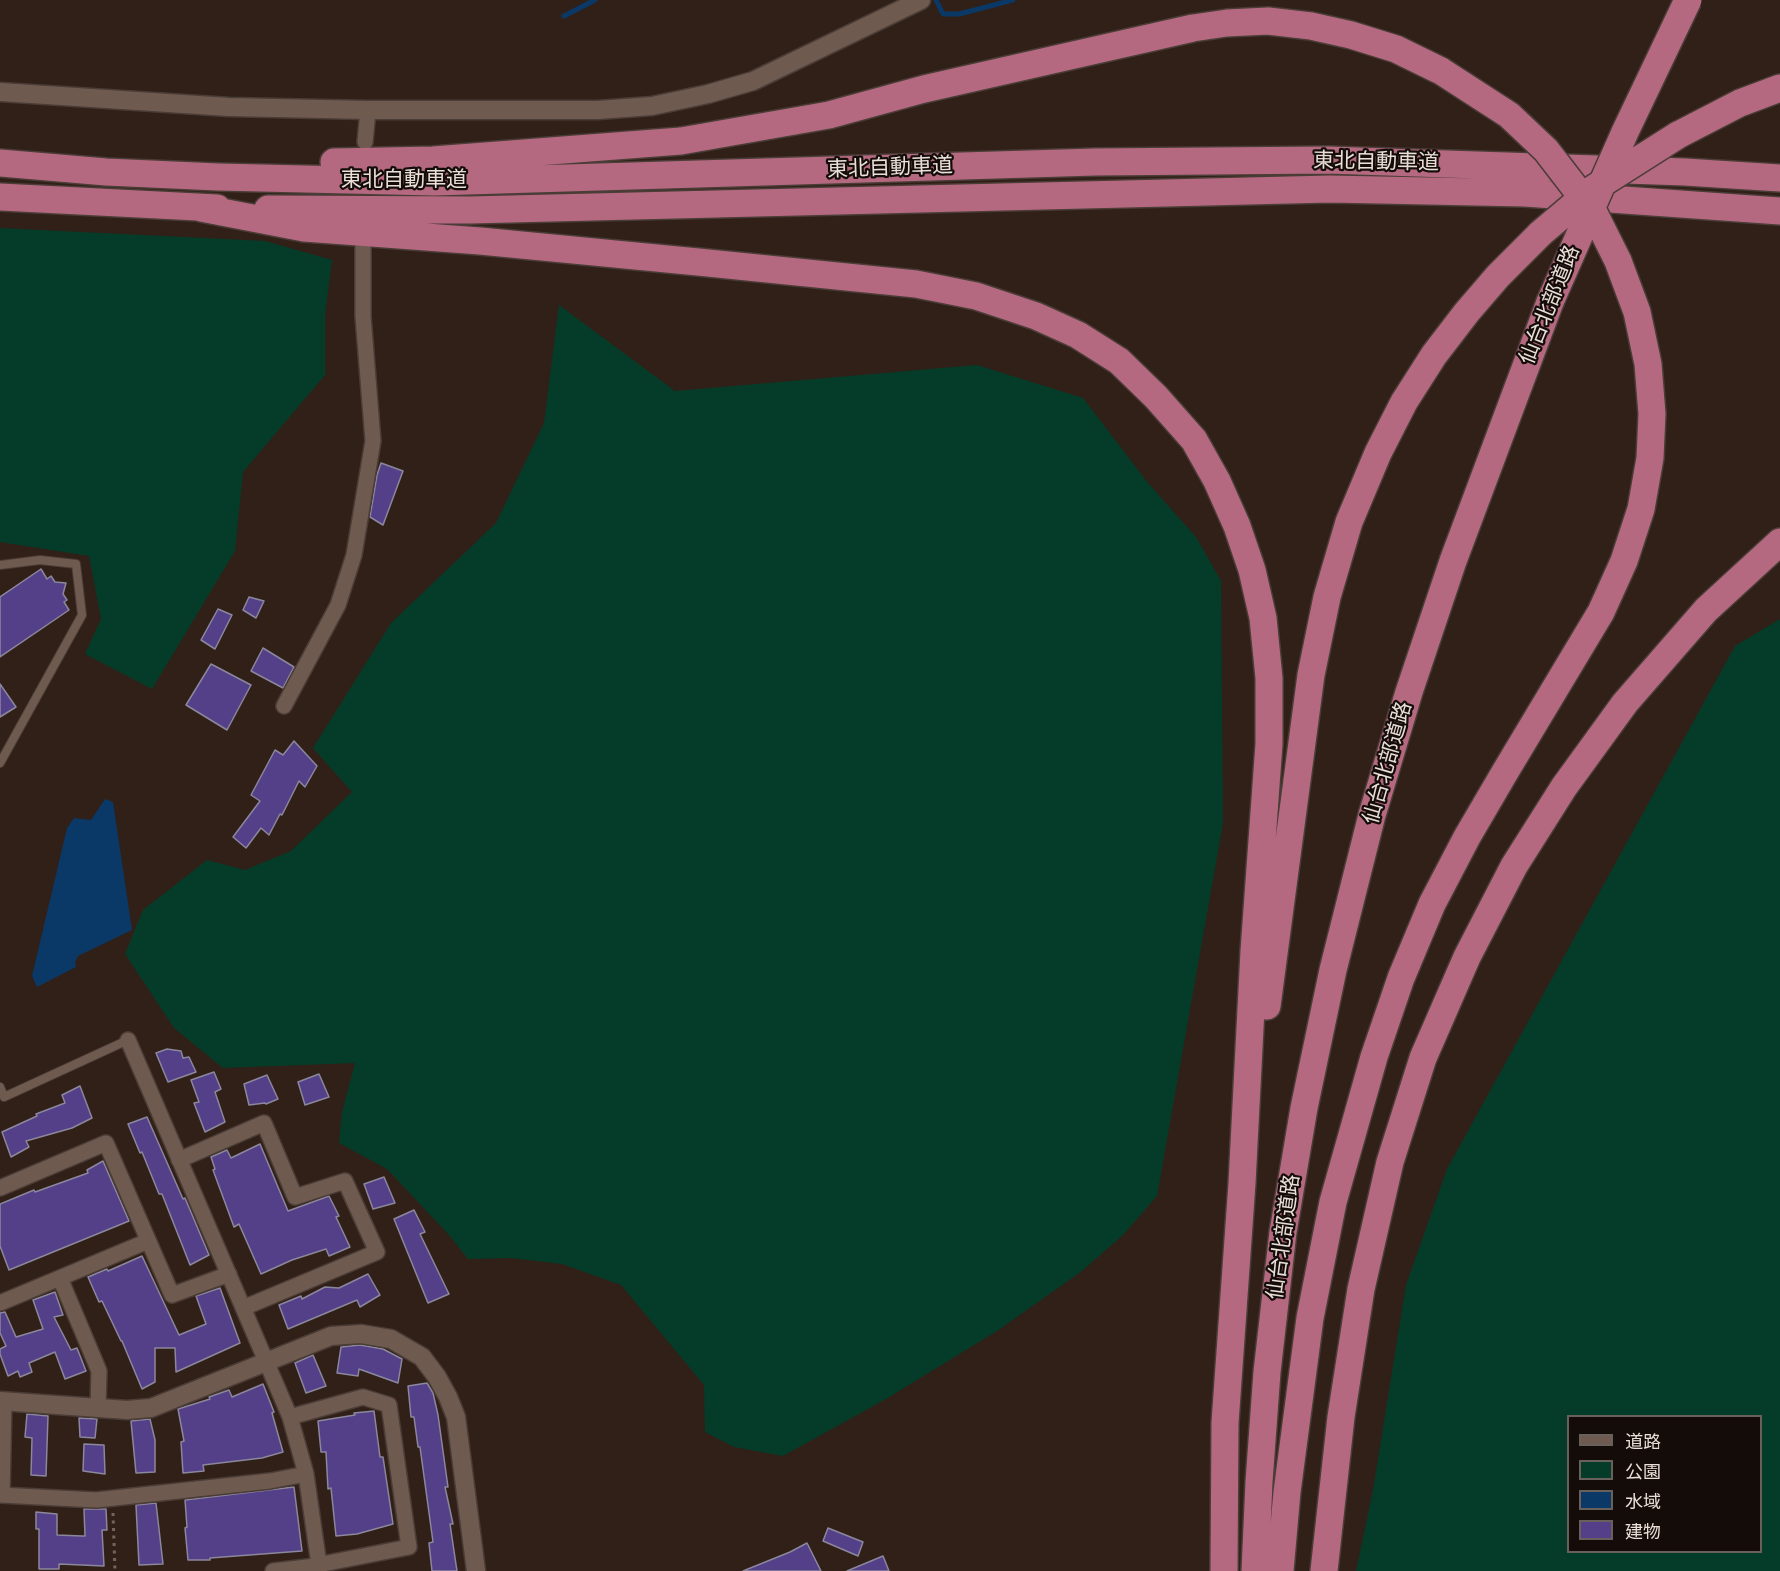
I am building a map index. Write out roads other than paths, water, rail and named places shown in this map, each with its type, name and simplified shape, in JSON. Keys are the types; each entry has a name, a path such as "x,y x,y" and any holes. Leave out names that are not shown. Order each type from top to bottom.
{"highway":[{"name":"仙台北部道路","path":"1256,1571 1266,1383 1283,1232 1304,1108 1333,970 1372,815 1409,692 1453,561 1550,302 1624,132 1688,0"},
{"path":"7,163 241,165 421,160 681,141 829,115 959,81 1193,28 1227,23 1268,21 1351,34 1396,49 1441,71 1509,115 1546,150 1593,211 1618,261 1637,312 1648,364 1652,414 1650,458 1641,509 1624,561 1600,612 1505,772 1432,904 1401,978 1374,1057 1333,1202 1311,1318 1287,1492 1280,1571"},
{"path":"1242,1183 1311,675 1327,597 1349,522 1388,433 1404,402 1434,355 1498,276 1541,233 1593,189 1678,135 1740,103 1780,88"},
{"name":"東北自動車道","path":"7,163 106,172 173,175 434,182 1095,162 1328,160 1685,172 1780,178"},
{"name":"東北自動車道","path":"0,197 201,208 470,210 1330,189 1526,193 1780,211"},
{"path":"201,208 304,228 480,241 916,284 976,296 1036,316 1078,335 1119,361 1156,397 1194,440 1217,481 1237,526 1252,570 1263,618 1269,678 1269,744 1225,1423 1224,1571"},
{"path":"1324,1571 1341,1417 1361,1288 1390,1162 1423,1058 1467,957 1514,866 1564,787 1625,704 1706,610 1780,542"}],"street":[{"path":"0,92 229,107 368,110 598,110 652,106 708,94 753,81 921,0"},
{"path":"365,142 368,110"},
{"path":"284,706 338,605 354,555 373,441 363,316 363,244"},
{"path":"128,1040 290,1417 306,1474 318,1565"},
{"path":"179,1160 264,1124 295,1197 345,1181 377,1252 243,1308"},
{"path":"0,1188 106,1143 172,1295 229,1274"},
{"path":"0,1303 148,1241"},
{"path":"60,1278 99,1371 98,1408"},
{"path":"306,1474 270,1481 96,1500 1,1495 2,1401 127,1410 151,1408 331,1336 361,1334 392,1339 422,1357 437,1377 456,1417 476,1571"},
{"path":"273,1571 318,1565 409,1547 389,1405 363,1397 290,1417"}],"lane":[{"path":"0,565 40,560 76,564 82,615 0,764"},
{"path":"0,1088 4,1097 128,1040"}],"water":[{"path":"105,799 113,802 132,930 78,956 76,967 37,987 32,976 67,828 74,818 91,820"}],"waterway":[{"path":"564,16 595,0"},
{"path":"936,0 943,14 959,14 1013,0"}]}
